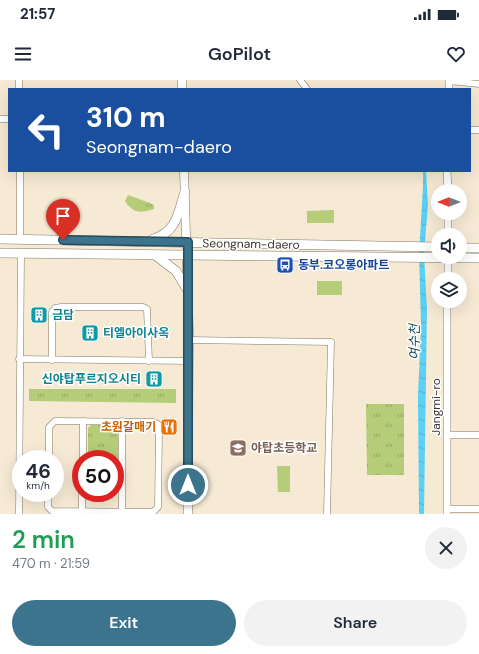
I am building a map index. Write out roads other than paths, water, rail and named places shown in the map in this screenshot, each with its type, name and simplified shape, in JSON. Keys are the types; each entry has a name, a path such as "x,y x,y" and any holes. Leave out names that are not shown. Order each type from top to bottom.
{"main road":[{"path":"184,172 188,242 188,514"},
{"path":"146,241 163,236 171,229 185,192"},
{"name":"Seongnam-daero","path":"0,239 431,247"},
{"path":"467,248 479,248"},
{"name":"Seongnam-daero","path":"0,253 431,258"},
{"path":"154,255 176,271 188,290"},
{"path":"467,258 479,258"}],"street":[{"path":"300,80 306,88"},
{"path":"449,80 479,84"},
{"path":"20,172 20,240"},
{"path":"448,172 448,184"},
{"path":"20,450 19,359 21,253"},
{"path":"52,360 52,312 55,308 143,307 147,309 149,361"},
{"name":"Jangmi-ro","path":"447,308 447,511"},
{"path":"189,340 330,342 327,514"},
{"path":"19,359 189,361"},
{"path":"48,502 48,508 52,512 154,512 158,507 158,424 153,422 122,421 55,421 49,427 49,450"},
{"path":"83,421 83,450"},
{"path":"122,421 122,513"},
{"path":"448,435 479,435"},
{"path":"19,502 19,514"},
{"path":"82,502 82,511"},
{"path":"447,511 479,509"}],"water":[{"path":"423,172 426,172 428,205 424,254 427,309 424,514 419,514 418,397 421,325 419,255"}],"place":[{"name":"동부.코오롱아파트","path":"285,265"},
{"name":"금담","path":"39,315"},
{"name":"티엘아이사옥","path":"90,333"},
{"name":"신야탑푸르지오시티","path":"154,379"},
{"name":"초원갈매기","path":"169,427"},
{"name":"야탑초등학교","path":"238,448"}],"water label":[{"name":"여수천","path":"414,342"}]}
